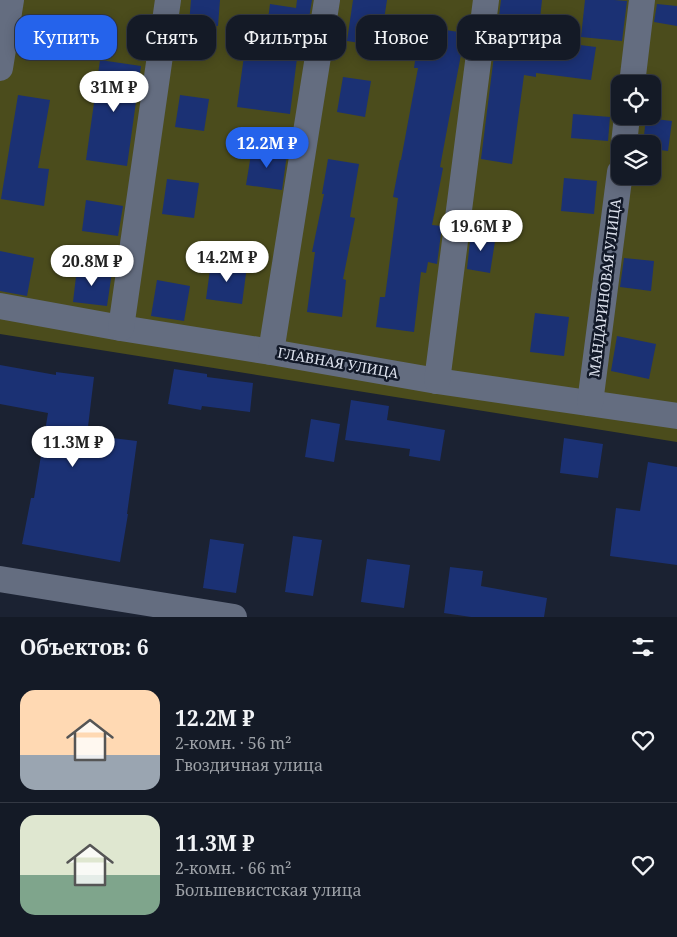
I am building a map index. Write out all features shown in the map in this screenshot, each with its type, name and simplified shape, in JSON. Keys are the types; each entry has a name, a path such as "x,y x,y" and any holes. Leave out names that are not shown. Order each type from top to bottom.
{"street":[{"path":"0,68 11,0"},
{"path":"121,328 168,0"},
{"path":"271,352 327,0"},
{"path":"437,381 486,0"},
{"path":"633,75 642,0"},
{"name":"МАНДАРИНОВАЯ УЛИЦА","path":"590,403 618,185"},
{"name":"ГЛАВНАЯ УЛИЦА","path":"0,306 437,381 677,416"},
{"path":"0,579 234,617"}],"shaded area":[{"path":"0,0 677,0 677,442 0,334"}],"building":[{"path":"191,0 220,0 218,26 216,26 216,15 190,15"},
{"path":"297,0 312,0 310,15 269,15 270,4 296,8"},
{"path":"353,0 387,0 385,15 356,15 356,42 347,41"},
{"path":"501,0 542,0 540,15 499,15"},
{"path":"585,0 627,1 622,41 581,37"},
{"path":"657,4 677,6 677,26 654,22"},
{"path":"447,30 457,32 457,60 460,60 440,167 443,168 432,225 442,226 437,264 428,262 426,273 421,272 414,332 376,327 380,297 385,297 398,198 393,197 418,68 414,68 415,60 447,60"},
{"path":"580,45 596,47 591,80 536,73 536,77 524,75 512,164 481,159 493,60 580,60"},
{"path":"100,60 141,66 127,166 86,160"},
{"path":"243,60 297,60 290,114 237,107"},
{"path":"343,77 371,81 365,117 337,112"},
{"path":"18,95 50,100 38,168 49,169 44,206 1,199"},
{"path":"180,95 209,99 204,131 175,127"},
{"path":"573,114 610,117 608,141 571,138"},
{"path":"661,120 672,121 668,151 661,150 661,135 644,135 645,125 661,125"},
{"path":"252,148 287,154 282,190 246,185"},
{"path":"328,159 359,164 350,217 355,218 343,279 346,280 342,317 307,312 315,252 312,252 324,194 322,194"},
{"path":"564,178 597,181 594,214 561,211"},
{"path":"167,179 199,183 194,218 162,214"},
{"path":"86,200 123,206 118,236 82,231"},
{"path":"471,231 496,235 490,273 467,269"},
{"path":"0,251 34,258 27,296 0,291"},
{"path":"624,258 654,261 651,291 620,287"},
{"path":"211,262 247,266 242,304 206,299"},
{"path":"77,268 112,272 107,306 73,302"},
{"path":"157,280 190,286 184,321 151,316"},
{"path":"535,313 569,317 564,356 530,352"},
{"path":"617,336 656,344 649,379 611,371"},
{"path":"0,365 56,375 56,372 94,377 87,435 137,441 120,562 22,544 31,498 34,498 48,413 0,404"},
{"path":"174,369 207,374 207,377 253,383 250,412 202,406 201,410 168,404"},
{"path":"351,400 389,406 387,420 445,430 440,461 409,456 410,449 345,440"},
{"path":"311,419 340,424 334,462 305,457"},
{"path":"564,438 603,444 598,478 560,473"},
{"path":"648,462 677,467 677,565 610,556 616,508 640,511"},
{"path":"293,536 322,540 313,596 285,592"},
{"path":"210,539 244,544 236,593 203,588"},
{"path":"367,559 410,565 404,608 361,602"},
{"path":"450,567 483,571 481,586 547,598 544,617 471,617 444,613"}]}
